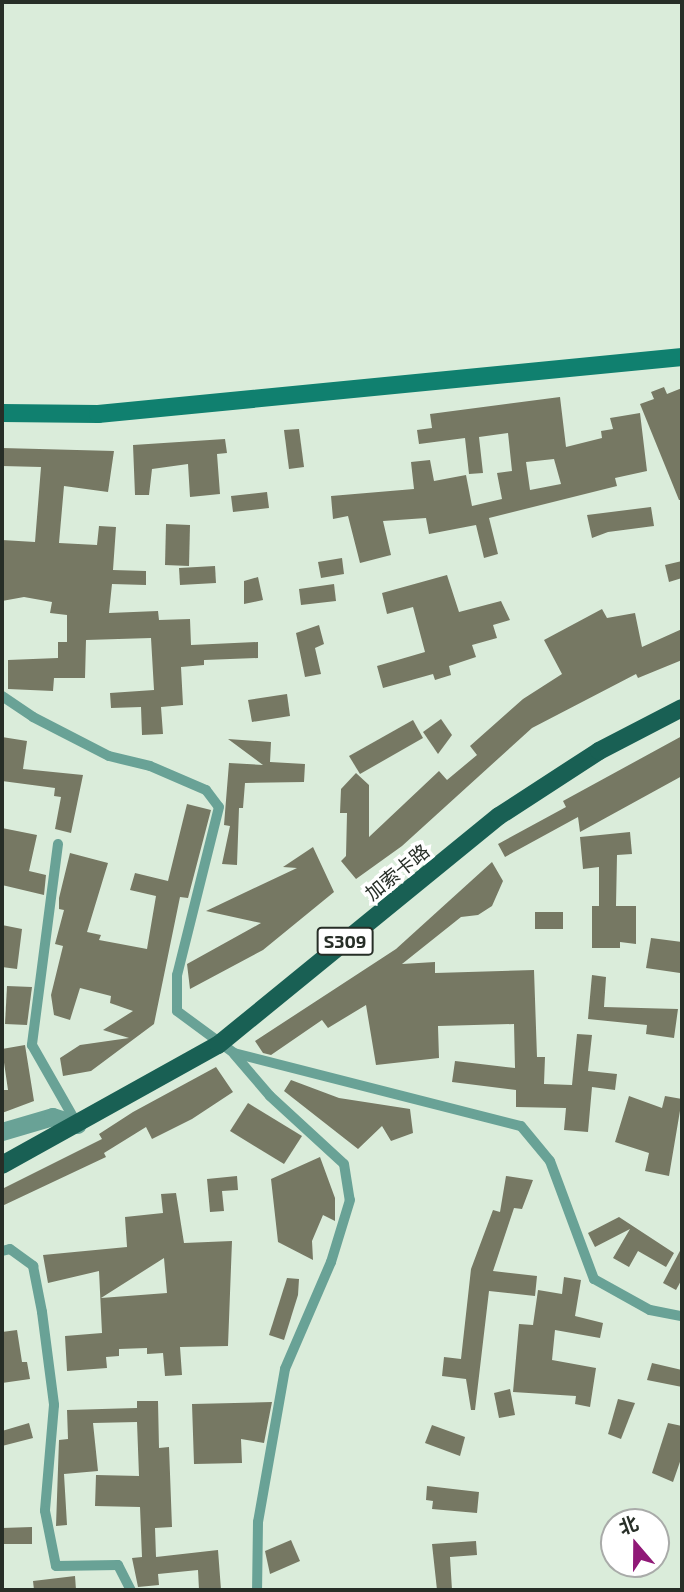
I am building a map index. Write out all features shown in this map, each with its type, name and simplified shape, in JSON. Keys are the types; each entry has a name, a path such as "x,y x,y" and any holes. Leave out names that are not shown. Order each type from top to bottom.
{"main road":[{"name":"加索卡路","path":"2,1165 218,1045 499,817 599,751 682,708"}],"street":[{"path":"3,414 98,414 682,358"},
{"path":"2,1132 53,1117 78,1125"}],"lane":[{"path":"2,696 33,717 108,756 150,766 206,790 219,807 177,975 177,1011 218,1045 234,1054 521,1126 550,1161 594,1279 650,1310 682,1316"},
{"path":"58,844 32,1045 78,1125"},
{"path":"234,1054 270,1096 344,1164 350,1200 331,1262 285,1369 258,1522 257,1590"},
{"path":"2,1251 10,1249 33,1266 42,1312 54,1405 47,1444 45,1511 56,1566 118,1564 131,1590"}],"building":[{"path":"664,387 667,394 682,388 682,500 679,500 640,404 654,399 651,392"},
{"path":"560,397 566,447 602,438 601,431 613,429 610,418 640,413 647,471 615,478 617,486 489,518 498,554 484,558 476,525 429,534 426,518 383,521 391,555 360,563 348,516 333,519 331,496 414,489 411,462 430,460 434,481 466,475 472,506 502,499 497,473 512,471 508,433 479,437 483,473 469,474 465,438 419,444 417,430 432,428 430,414","holes":["554,459 561,484 530,490 526,462"]},
{"path":"299,429 304,467 289,469 284,430"},
{"path":"225,439 227,453 217,454 220,494 190,497 188,464 152,469 149,495 135,495 133,445"},
{"path":"2,448 114,451 108,492 64,486 59,543 97,545 99,526 116,527 113,570 146,571 146,585 112,584 109,613 158,611 159,620 190,619 191,645 258,642 258,658 204,660 204,665 181,667 183,705 161,707 163,734 142,735 141,707 111,708 110,693 154,690 151,638 86,640 85,678 54,678 53,691 8,689 8,660 58,658 58,642 67,642 67,615 50,613 52,602 24,597 2,601 2,540 35,542 41,467 2,466"},
{"path":"267,492 269,508 233,512 231,496"},
{"path":"651,507 654,526 608,532 592,538 587,515"},
{"path":"166,524 190,525 189,566 165,565"},
{"path":"342,558 344,574 321,578 318,562"},
{"path":"682,561 682,578 669,582 665,565"},
{"path":"215,566 216,583 180,585 179,568"},
{"path":"447,575 459,612 501,601 510,620 493,625 497,638 472,645 476,657 449,666 451,675 435,680 433,674 383,688 377,666 425,652 413,607 387,614 382,593"},
{"path":"258,577 263,600 244,604 244,581"},
{"path":"334,584 336,601 301,605 299,589"},
{"path":"602,609 607,618 635,613 642,647 682,629 682,660 638,678 636,674 532,728 402,846 356,879 341,861 346,856 347,813 340,813 341,789 356,773 369,785 369,837 439,771 447,780 477,755 470,746 523,699 562,674 544,640"},
{"path":"319,625 324,644 315,648 321,674 305,677 296,633"},
{"path":"287,694 290,716 252,722 248,700"},
{"path":"441,719 452,735 438,754 423,732"},
{"path":"413,720 423,738 360,774 349,756"},
{"path":"682,736 682,776 580,832 578,817 505,857 498,844 566,807 563,801"},
{"path":"2,737 27,741 23,769 83,775 71,833 55,829 61,797 54,796 55,788 2,781"},
{"path":"228,739 271,742 270,762 305,764 304,782 245,783 243,808 239,808 237,865 222,864 230,826 224,825 229,763 263,765"},
{"path":"187,804 211,810 188,898 180,897 154,1024 91,1071 63,1076 60,1058 80,1045 129,1038 103,1030 133,1011 110,1003 111,996 80,988 70,1020 54,1015 51,995 63,946 55,944 64,910 59,909 59,898 70,853 108,863 87,932 101,935 99,940 147,949 156,896 130,890 135,873 168,881"},
{"path":"2,828 37,835 29,871 46,875 44,895 2,885"},
{"path":"630,832 632,854 617,855 616,906 636,906 636,944 620,942 620,948 592,948 592,906 599,906 599,867 583,869 580,837"},
{"path":"313,847 334,892 263,950 190,989 187,964 261,923 206,911 297,868 283,867"},
{"path":"492,862 503,881 492,906 478,915 461,917 402,964 435,962 435,973 534,970 537,1057 545,1057 544,1084 572,1085 577,1034 592,1035 588,1071 617,1074 615,1090 592,1087 588,1132 564,1130 566,1108 516,1107 516,1090 452,1082 455,1061 515,1068 514,1024 438,1026 439,1058 376,1065 366,1005 328,1028 322,1020 271,1055 263,1053 255,1041 396,949"},
{"path":"535,912 563,912 563,929 535,929"},
{"path":"2,925 22,929 17,969 2,967"},
{"path":"651,938 682,942 680,973 646,968"},
{"path":"592,975 606,977 604,1007 678,1009 674,1038 646,1034 647,1025 588,1019"},
{"path":"7,986 32,987 27,1025 5,1024"},
{"path":"25,1045 34,1101 2,1113 2,1090 8,1090 2,1049"},
{"path":"216,1067 233,1092 192,1119 152,1139 146,1127 104,1153 106,1157 2,1206 2,1189 102,1139 99,1134 133,1112"},
{"path":"291,1080 339,1098 410,1109 413,1133 391,1141 382,1126 358,1149 284,1091"},
{"path":"629,1096 662,1108 665,1096 682,1099 669,1176 645,1171 649,1153 615,1142"},
{"path":"248,1103 302,1136 284,1164 230,1131"},
{"path":"320,1157 335,1198 335,1221 323,1215 312,1241 313,1260 278,1242 271,1179"},
{"path":"237,1176 238,1190 222,1191 224,1211 210,1212 207,1179"},
{"path":"506,1176 533,1180 522,1209 514,1208 493,1271 537,1276 535,1296 489,1291 475,1410 471,1410 466,1379 442,1376 444,1357 461,1359 471,1269 493,1210 500,1212"},
{"path":"176,1193 184,1243 232,1241 228,1346 180,1347 182,1375 165,1376 163,1353 147,1354 147,1348 119,1349 119,1356 106,1357 107,1368 67,1371 65,1336 102,1333 99,1271 48,1283 43,1255 127,1247 125,1217 163,1213 161,1194","holes":["164,1258 167,1293 101,1298"]},
{"path":"619,1217 674,1253 666,1267 638,1251 629,1267 613,1258 630,1229 595,1247 588,1233"},
{"path":"682,1247 682,1279 676,1290 663,1283"},
{"path":"564,1277 581,1280 575,1316 603,1323 600,1338 555,1330 552,1360 596,1368 590,1407 575,1404 576,1396 513,1392 519,1324 533,1325 538,1290 562,1294"},
{"path":"287,1278 299,1279 298,1295 284,1340 269,1335"},
{"path":"17,1330 22,1362 27,1362 30,1379 2,1383 2,1332"},
{"path":"652,1363 682,1370 682,1387 647,1380"},
{"path":"510,1389 515,1415 499,1418 494,1393"},
{"path":"618,1399 635,1403 621,1439 608,1434"},
{"path":"137,1401 158,1401 159,1448 169,1447 172,1527 155,1528 156,1557 218,1550 221,1590 199,1590 198,1570 158,1574 159,1585 138,1587 132,1558 142,1557 140,1507 95,1506 96,1475 139,1476 137,1422 93,1423 98,1471 64,1474 67,1525 56,1526 59,1440 68,1439 67,1410 137,1408"},
{"path":"272,1402 264,1443 241,1439 242,1463 194,1464 192,1404"},
{"path":"29,1423 33,1438 2,1446 2,1431"},
{"path":"668,1423 682,1426 682,1456 673,1482 652,1473"},
{"path":"432,1425 465,1437 460,1456 425,1443"},
{"path":"427,1486 479,1492 477,1513 432,1509 433,1501 426,1500"},
{"path":"32,1527 32,1544 2,1544 2,1528"},
{"path":"291,1540 300,1561 270,1574 265,1551"},
{"path":"476,1541 477,1555 450,1557 452,1590 437,1590 432,1544"},
{"path":"75,1576 76,1590 34,1590 33,1581"}]}
